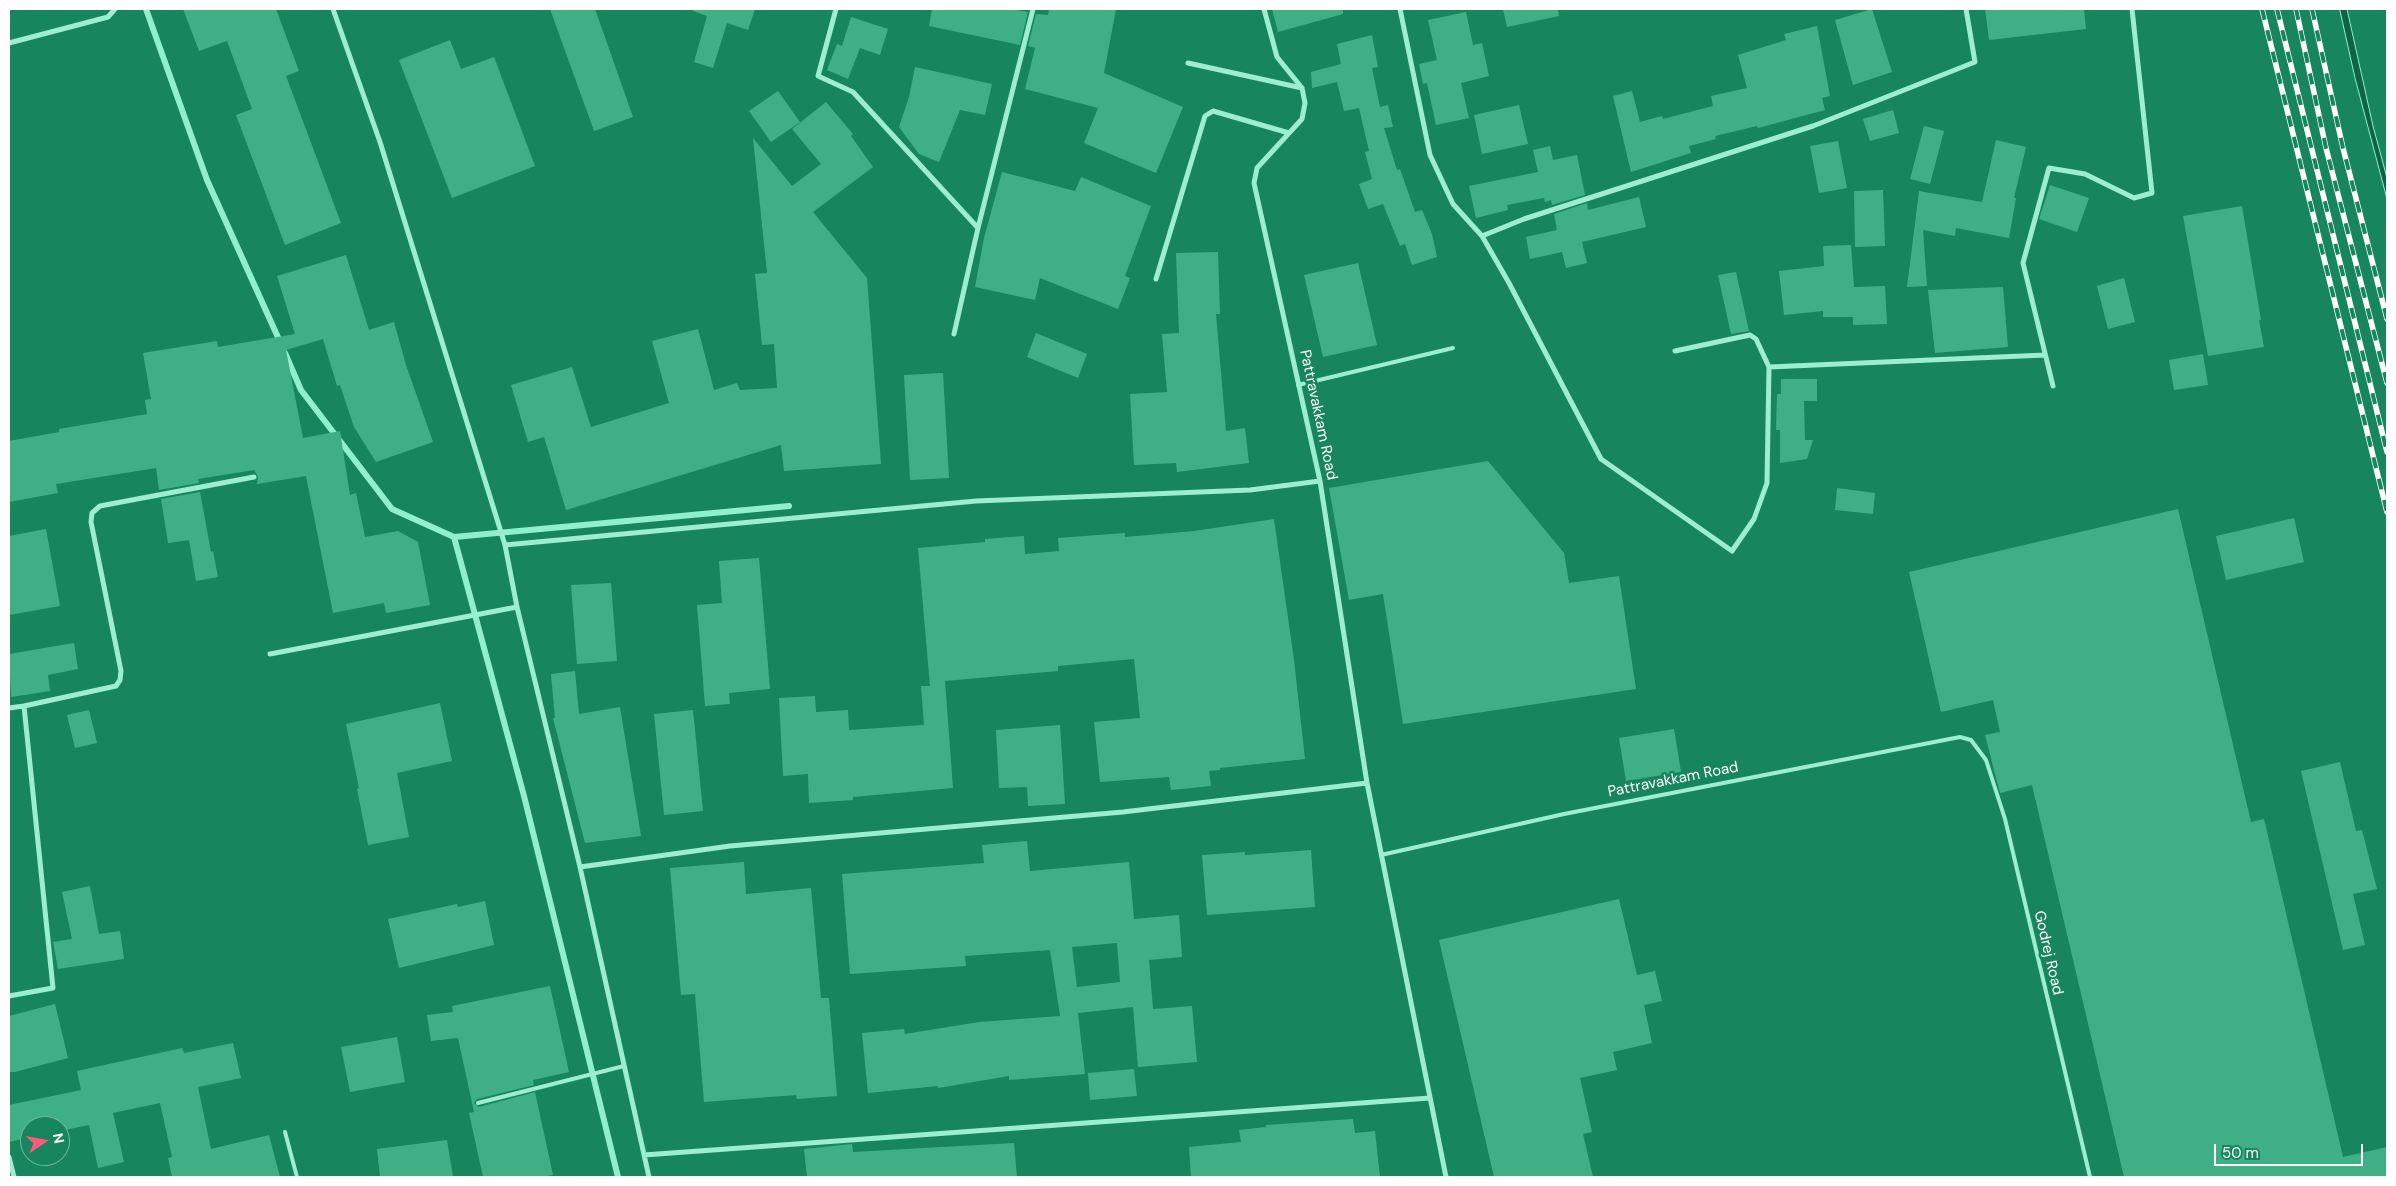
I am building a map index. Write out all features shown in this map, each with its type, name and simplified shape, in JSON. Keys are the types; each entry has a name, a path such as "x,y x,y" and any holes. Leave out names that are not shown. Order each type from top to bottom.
{"street":[{"path":"9,43 108,17 115,9"},
{"path":"333,9 380,142 505,545 517,607 580,867 649,1177"},
{"path":"836,9 818,76 853,92 978,228"},
{"path":"954,334 978,228 1033,9"},
{"path":"1264,9 1277,57 1302,88"},
{"path":"1400,9 1430,155 1452,204 1482,236 1601,459 1732,551 1754,519 1767,483 1769,367 1756,339 1750,335 1676,351"},
{"path":"1482,236 1524,219 1812,126 1974,62 1966,9"},
{"path":"2053,386 2023,263 2049,168 2085,174 2134,198 2152,193 2132,9"},
{"path":"1188,63 1302,88"},
{"name":"Pattravakkam Road","path":"1302,88 1305,103 1302,119 1257,168 1254,183 1320,480 1367,783 1446,1177"},
{"path":"1156,278 1205,116 1213,111 1289,133"},
{"path":"1769,367 2045,355"},
{"path":"9,708 116,686 120,680 121,672 90,522 92,512 100,506 254,478"},
{"path":"505,545 976,501 1250,490 1320,480"},
{"path":"270,654 517,607"},
{"path":"9,996 54,988 24,706"},
{"path":"580,867 730,846 1123,812 1367,783"},
{"path":"644,1155 1430,1098"},
{"path":"9,1157 14,1177"}],"lane":[{"path":"1298,385 1453,348"},
{"name":"Pattravakkam Road","path":"1381,855 1564,814 1660,795 1960,737 1971,740"},
{"name":"Godrej Road","path":"1971,740 1986,760 2004,819 2090,1177"},
{"path":"478,1103 624,1066"},
{"path":"285,1132 297,1177"}],"shaded area":[{"path":"2340,9 2347,9 2373,126 2387,178 2387,199 2355,78"}],"building":[{"path":"183,9 276,9 299,71 286,76 341,223 285,245 236,115 252,109 227,41 199,51"},
{"path":"550,9 595,9 633,117 594,131"},
{"path":"693,9 755,9 748,30 727,23 713,68 694,62 707,16 693,11"},
{"path":"932,9 1011,9 1028,12 1020,45 929,26"},
{"path":"1049,9 1116,9 1104,73 1183,107 1156,173 1084,143 1098,108 1025,89 1035,48 1028,46 1036,14 1048,15"},
{"path":"1272,9 1343,9 1343,14 1278,32"},
{"path":"1503,9 1558,9 1559,16 1507,27"},
{"path":"1872,9 1892,72 1853,85 1835,20"},
{"path":"1985,9 2084,9 2086,29 1989,40"},
{"path":"1466,12 1473,45 1482,43 1489,76 1461,83 1469,118 1436,125 1427,83 1423,84 1419,64 1437,60 1428,20"},
{"path":"851,17 888,29 880,55 860,48 848,79 827,70 837,44 842,46"},
{"path":"1817,26 1830,96 1822,98 1825,110 1758,128 1757,126 1715,136 1716,139 1689,146 1691,153 1631,172 1613,96 1632,91 1640,122 1662,116 1663,119 1713,106 1711,96 1747,88 1738,55 1786,40 1784,34"},
{"path":"1372,35 1378,67 1372,68 1380,107 1388,105 1393,127 1384,128 1397,170 1400,169 1415,212 1422,210 1432,234 1437,257 1412,265 1405,244 1400,246 1383,204 1368,209 1359,184 1372,179 1365,152 1369,151 1359,108 1344,111 1337,82 1312,88 1311,72 1341,64 1337,44"},
{"path":"450,40 461,69 494,57 535,166 452,198 399,60"},
{"path":"915,67 992,84 985,115 960,110 939,162 919,154 899,127 909,97"},
{"path":"778,91 800,122 771,142 749,111"},
{"path":"826,102 853,134 851,136 873,167 813,212 867,278 881,464 784,471 781,445 566,510 544,437 528,442 511,385 572,367 591,427 669,403 652,341 698,329 714,390 737,383 740,390 777,388 774,344 762,345 755,274 767,273 753,138 792,186 821,164 792,129"},
{"path":"1519,105 1528,144 1482,154 1474,115"},
{"path":"1893,110 1899,133 1870,141 1863,119"},
{"path":"1924,126 1944,131 1930,184 1910,179"},
{"path":"1996,140 2026,147 2014,198 2016,198 2009,238 1956,228 1955,236 1923,230 1927,286 1907,287 1919,191 1982,202"},
{"path":"1838,141 1847,188 1819,193 1810,146"},
{"path":"1550,146 1553,160 1577,155 1585,195 1552,205 1551,200 1545,202 1544,198 1507,205 1508,210 1476,218 1469,186 1538,172 1533,150"},
{"path":"1002,172 1075,191 1081,177 1151,206 1125,276 1130,278 1118,309 1040,278 1035,300 975,287 984,238"},
{"path":"2050,185 2089,198 2077,232 2039,219"},
{"path":"1883,190 1885,246 1855,247 1854,191"},
{"path":"1639,197 1646,227 1582,242 1587,263 1566,268 1562,252 1530,259 1526,237 1557,230 1554,214 1587,203 1588,210"},
{"path":"2242,206 2264,347 2208,356 2183,216"},
{"path":"1851,245 1854,287 1885,286 1887,324 1853,325 1853,317 1823,317 1823,311 1784,315 1779,271 1824,266 1823,246"},
{"path":"1218,252 1220,314 1216,314 1226,431 1245,428 1249,463 1177,472 1176,463 1134,465 1130,394 1167,392 1162,334 1179,333 1176,253"},
{"path":"346,255 369,330 394,322 406,365 433,442 376,462 354,427 340,385 337,386 323,339 286,350 303,438 340,431 350,495 356,493 365,537 398,531 418,542 430,605 386,613 384,603 333,613 306,476 257,484 258,477 254,470 198,479 199,483 159,490 156,468 56,484 58,493 9,502 9,441 59,432 59,429 147,414 145,400 151,399 143,353 217,341 218,347 295,334 277,276"},
{"path":"1358,263 1377,345 1323,357 1304,275"},
{"path":"1736,272 1749,331 1731,334 1718,275"},
{"path":"2124,278 2135,322 2108,329 2097,286"},
{"path":"2003,287 2008,347 1935,353 1928,290"},
{"path":"1036,333 1087,354 1078,378 1027,357"},
{"path":"2203,354 2208,385 2174,390 2169,360"},
{"path":"943,373 949,478 910,480 904,375"},
{"path":"1781,379 1817,379 1817,401 1804,401 1805,440 1813,440 1807,459 1780,463 1780,430 1776,430 1777,394 1781,394"},
{"path":"1488,461 1564,553 1569,583 1619,576 1636,689 1403,724 1383,594 1349,600 1329,488"},
{"path":"1837,488 1875,493 1873,514 1835,510"},
{"path":"200,492 211,552 213,551 218,577 196,581 189,540 168,543 161,499"},
{"path":"2178,509 2251,822 2264,819 2343,1157 2387,1147 2387,1177 2124,1177 2032,785 2000,793 1985,735 2000,732 1993,700 1941,712 1909,572"},
{"path":"2294,518 2304,562 2226,580 2216,536"},
{"path":"1274,519 1294,660 1305,759 1220,768 1220,770 1209,771 1211,786 1171,790 1169,777 1100,782 1094,722 1140,718 1134,659 1058,666 1058,671 945,681 953,788 853,797 853,800 809,803 808,774 783,776 779,698 815,696 816,712 848,710 849,730 924,725 921,686 930,686 918,548 985,542 985,539 1024,536 1025,554 1059,551 1058,538 1125,533 1125,537 1194,531"},
{"path":"46,529 60,606 9,615 9,536"},
{"path":"759,558 770,689 729,693 730,704 705,706 697,605 722,603 719,561"},
{"path":"611,583 617,661 577,664 571,585"},
{"path":"74,643 78,669 48,675 50,691 11,697 9,654"},
{"path":"575,671 579,714 620,707 641,836 585,843 553,718 555,718 551,674"},
{"path":"440,703 452,761 397,773 409,837 368,845 346,724"},
{"path":"89,710 97,743 75,748 67,715"},
{"path":"693,710 703,811 664,815 654,714"},
{"path":"1060,725 1065,804 1028,806 1027,787 999,788 996,730"},
{"path":"1674,729 1681,772 1626,781 1619,738"},
{"path":"2340,762 2356,831 2362,830 2377,889 2353,894 2365,945 2343,950 2301,771"},
{"path":"1027,841 1030,871 1129,862 1134,919 1179,915 1182,957 1149,960 1153,1009 1192,1006 1197,1062 1138,1067 1133,1007 1078,1013 1085,1074 1009,1080 1009,1076 938,1088 938,1086 868,1093 862,1033 904,1029 905,1034 979,1022 1060,1016 1050,950 965,956 966,966 850,974 842,874 984,863 982,845","holes":["1117,943 1120,982 1077,987 1072,947"]},
{"path":"1311,850 1315,907 1207,915 1202,855 1245,852 1245,855"},
{"path":"744,862 746,894 811,888 821,998 829,998 837,1096 797,1099 796,1095 704,1102 695,994 681,995 670,868"},
{"path":"90,886 99,934 120,931 124,959 58,969 53,942 72,939 62,892"},
{"path":"1619,899 1637,975 1655,971 1662,1001 1644,1005 1652,1043 1613,1052 1617,1070 1580,1078 1592,1132 1583,1134 1593,1177 1494,1177 1439,940"},
{"path":"485,901 494,945 399,968 388,919 457,904 458,907"},
{"path":"550,986 569,1072 533,1080 534,1085 477,1099 474,1103 479,1107 535,1092 553,1175 541,1177 483,1177 469,1113 474,1112 458,1038 431,1041 427,1015 453,1012 452,1006"},
{"path":"55,1004 68,1058 9,1072 9,1016"},
{"path":"397,1037 405,1082 350,1092 341,1047"},
{"path":"233,1043 241,1078 198,1087 211,1149 269,1135 280,1177 172,1177 168,1158 172,1157 160,1103 113,1113 124,1162 98,1168 89,1125 70,1129 70,1116 20,1116 20,1139 9,1142 9,1105 81,1090 77,1071 182,1048 184,1053"},
{"path":"1134,1069 1137,1096 1090,1100 1088,1073"},
{"path":"1353,1119 1355,1133 1375,1131 1380,1177 1191,1177 1189,1147 1241,1142 1239,1130 1266,1127 1266,1125"},
{"path":"447,1140 453,1177 380,1177 377,1149"},
{"path":"1014,1143 1017,1177 807,1177 804,1149 852,1144 853,1152"}],"waterway":[{"path":"146,9 207,180 281,344"},
{"path":"285,353 301,390 392,509 454,537 789,506"},
{"path":"454,537 524,796 618,1177"}],"railway":[{"path":"2262,9 2387,512"},
{"path":"2277,9 2387,452"},
{"path":"2296,9 2326,148 2387,383"},
{"path":"2312,9 2343,148 2387,319"}]}
